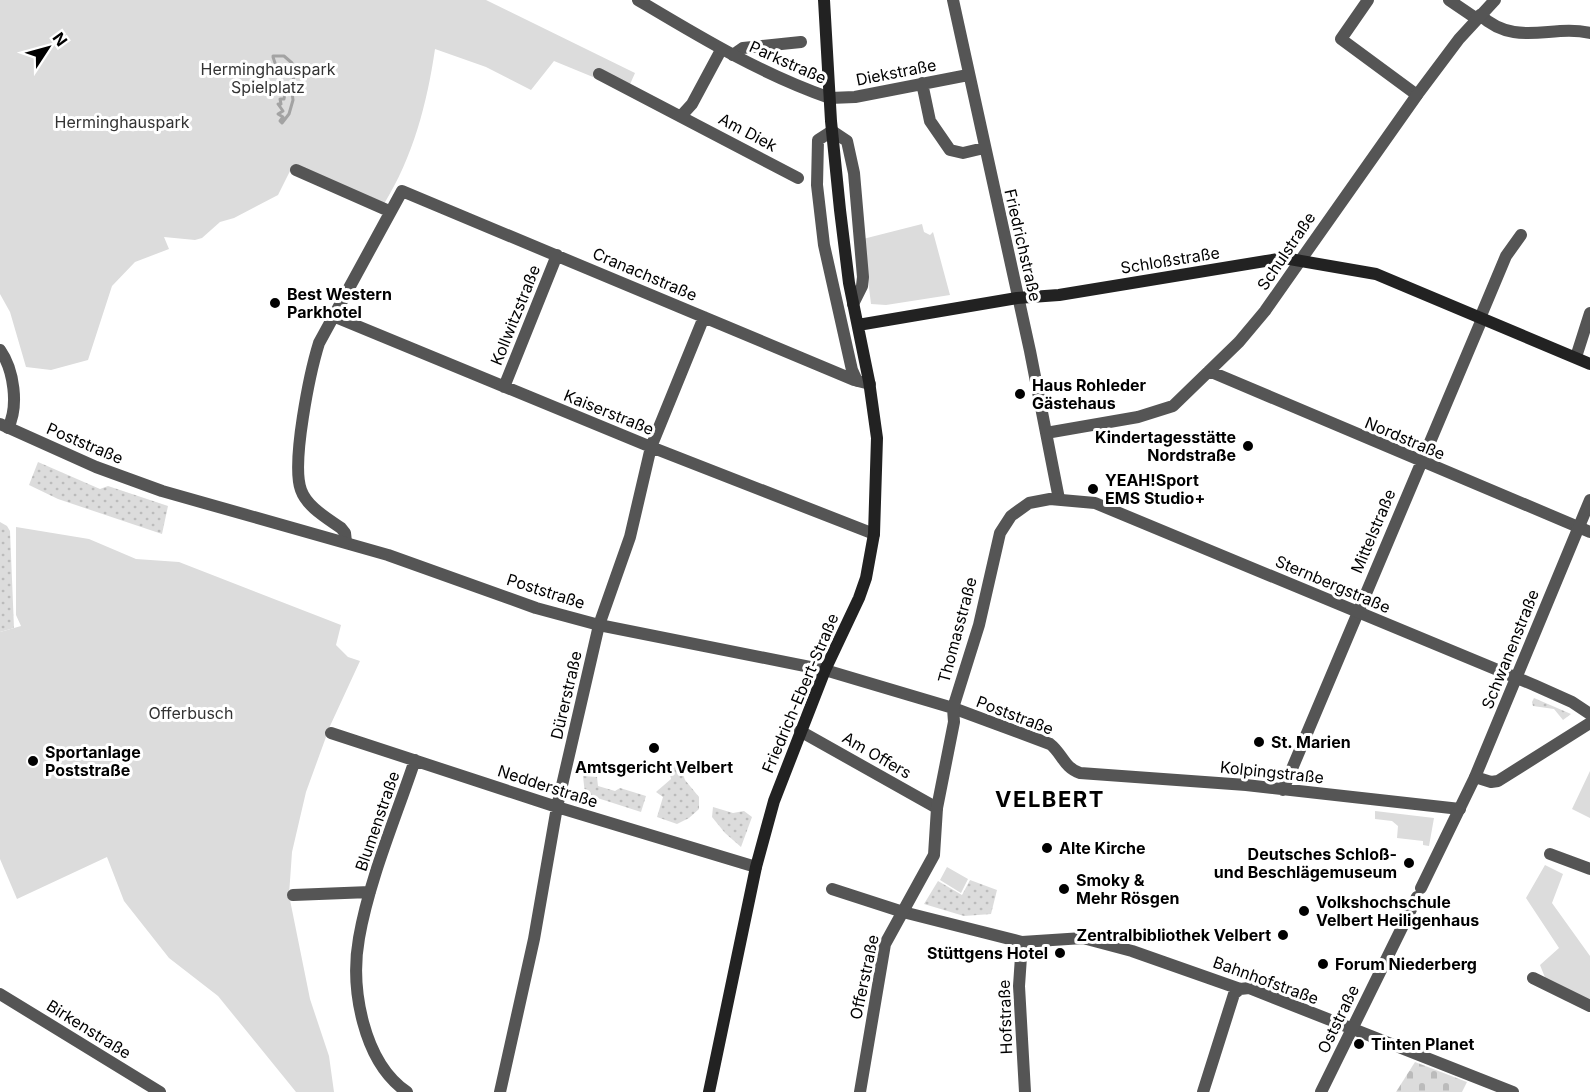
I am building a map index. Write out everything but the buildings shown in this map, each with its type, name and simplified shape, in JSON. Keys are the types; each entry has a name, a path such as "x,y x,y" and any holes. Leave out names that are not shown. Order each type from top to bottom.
{"main road":[{"name":"Friedrich-Ebert-Straße","path":"708,1092 756,867 781,779 825,670 863,588 874,534 877,438 870,384 849,283 832,131 824,0"},
{"name":"Schloßstraße","path":"858,325 1017,298 1059,295 1284,258 1376,274 1590,364"}],"street":[{"name":"Parkstraße","path":"638,0 727,53 784,82 830,98"},
{"name":"Friedrichstraße","path":"953,0 1059,499"},
{"path":"1368,0 1341,39 1417,95"},
{"path":"1449,0 1488,23 1510,32 1590,33"},
{"name":"Schulstraße","path":"1046,433 1162,412 1183,399 1265,311 1417,95 1478,17 1495,0"},
{"name":"Parkstraße","path":"727,53 743,48 801,42"},
{"path":"682,115 727,53"},
{"name":"Am Diek","path":"599,74 682,115 798,178"},
{"name":"Diekstraße","path":"830,98 855,97 968,75"},
{"path":"922,83 930,121 950,150 963,153 984,148"},
{"path":"853,304 862,286 863,277 854,173 847,141 832,131 818,140 818,185 828,267 852,372 857,381"},
{"path":"296,170 388,211 319,343 312,365 297,469 301,489 306,498 341,528 345,533 345,542"},
{"name":"Cranachstraße","path":"388,211 398,194 402,191 409,192 857,381 870,384"},
{"path":"1481,319 1506,256 1521,235"},
{"name":"Kollwitzstraße","path":"504,387 557,255"},
{"path":"828,267 849,283"},
{"path":"1576,357 1590,313"},
{"name":"Kaiserstraße","path":"333,316 651,447 874,534"},
{"name":"Dürerstraße","path":"500,1092 534,939 557,807 599,625 630,537 651,447 704,317"},
{"name":"Mittelstraße","path":"1283,790 1481,319"},
{"path":"0,350 12,382 14,398 13,418 4,426"},
{"name":"Nordstraße","path":"1209,371 1584,530"},
{"name":"Poststraße","path":"4,426 96,467 162,491 345,542 484,588 536,608 599,625 825,670 953,708 1050,744 1057,749 1068,766 1080,772"},
{"name":"Sternbergstraße","path":"1059,499 1095,503 1136,518 1572,702 1590,714"},
{"name":"Thomasstraße","path":"937,808 954,722 953,708 979,625 1000,533 1011,516 1022,507 1041,500 1059,499"},
{"name":"Schwanenstraße","path":"1460,809 1516,678 1584,530 1590,500"},
{"path":"1475,777 1491,782 1498,781 1590,723"},
{"name":"Am Offers","path":"800,731 937,808"},
{"name":"Nedderstraße","path":"331,733 557,807 756,867"},
{"name":"Blumenstraße","path":"407,1092 395,1084 378,1060 367,1033 358,993 358,939 370,892 415,760"},
{"name":"Kolpingstraße","path":"1080,772 1460,809"},
{"name":"Offerstraße","path":"860,1092 885,944 934,855 937,808"},
{"name":"Oststraße","path":"1321,1092 1460,809"},
{"path":"1550,854 1590,869"},
{"path":"832,889 903,912 1022,942"},
{"name":"Blumenstraße","path":"293,895 370,892"},
{"name":"Bahnhofstraße","path":"1022,942 1072,938 1132,951 1240,988 1249,988 1513,1092"},
{"name":"Hofstraße","path":"1022,942 1019,986 1025,1092"},
{"path":"1533,978 1590,1006"},
{"path":"1203,1092 1234,994 1240,988"},
{"name":"Birkenstraße","path":"0,994 160,1092"}],"green space":[{"name":"Herminghauspark","path":"0,0 486,0 635,73 627,91 554,61 531,90 486,67 435,49 428,90 411,149 384,204 293,165 278,195 234,218 220,222 202,238 195,240 164,237 169,249 135,262 112,286 88,360 51,370 26,367 10,312 0,294"},
{"path":"922,224 924,232 930,235 933,232 950,295 886,305 871,304 863,239"},
{"path":"38,462 100,489 108,486 168,506 162,534 58,499 29,485"},
{"path":"0,522 10,531 14,628 0,632"},
{"name":"Offerbusch","path":"16,527 89,539 136,559 179,562 341,625 336,645 348,657 360,661 330,726 306,792 292,852 289,895 310,999 329,1056 334,1092 296,1092 218,996 169,958 124,901 107,857 17,899 0,859 0,632 21,626 16,615"},
{"path":"1534,698 1571,714 1563,720 1554,709 1533,706"},
{"path":"673,761 679,763 685,780 699,797 699,809 689,818 677,824 657,817 663,797 656,792 671,779 669,767"},
{"path":"1590,771 1590,818 1572,809"},
{"path":"583,776 597,777 598,786 615,791 620,788 646,796 641,812 585,794"},
{"path":"713,807 733,813 744,811 752,817 741,847 712,817"},
{"path":"1375,811 1434,818 1429,846 1423,845 1423,841 1397,838 1398,826 1392,821 1375,819"},
{"path":"1545,865 1563,874 1552,903 1590,956 1590,1001 1546,980 1540,965 1559,948 1526,898"},
{"path":"947,867 968,879 961,893 940,880"},
{"path":"970,880 997,890 991,914 964,916 924,904 938,881 962,895"},
{"path":"1415,1062 1467,1082 1462,1092 1396,1092"}],"waterway":[{"path":"273,56 284,56 292,63 295,75 291,84 293,100 289,114 282,123 280,121 283,117 278,114 283,111 278,104 281,104 280,99 284,99 285,93 273,57"}],"place":[{"name":"Best Western Parkhotel","path":"275,303"},
{"name":"Haus Rohleder Gästehaus","path":"1020,394"},
{"name":"Kindertagesstätte Nordstraße","path":"1248,446"},
{"name":"YEAH!Sport EMS Studio+","path":"1093,489"},
{"name":"St. Marien","path":"1259,742"},
{"name":"Amtsgericht Velbert","path":"654,748"},
{"name":"Sportanlage Poststraße","path":"33,761"},
{"name":"Alte Kirche","path":"1047,848"},
{"name":"Deutsches Schloß- und Beschlägemuseum","path":"1409,863"},
{"name":"Smoky & Mehr Rösgen","path":"1064,889"},
{"name":"Volkshochschule Velbert Heiligenhaus","path":"1304,911"},
{"name":"Zentralbibliothek Velbert","path":"1283,935"},
{"name":"Stüttgens Hotel","path":"1060,953"},
{"name":"Forum Niederberg","path":"1323,964"},
{"name":"Tinten Planet","path":"1359,1044"}],"district":[{"name":"VELBERT","path":"1050,799"}],"park label":[{"name":"Herminghauspark Spielplatz","path":"268,78"}]}
